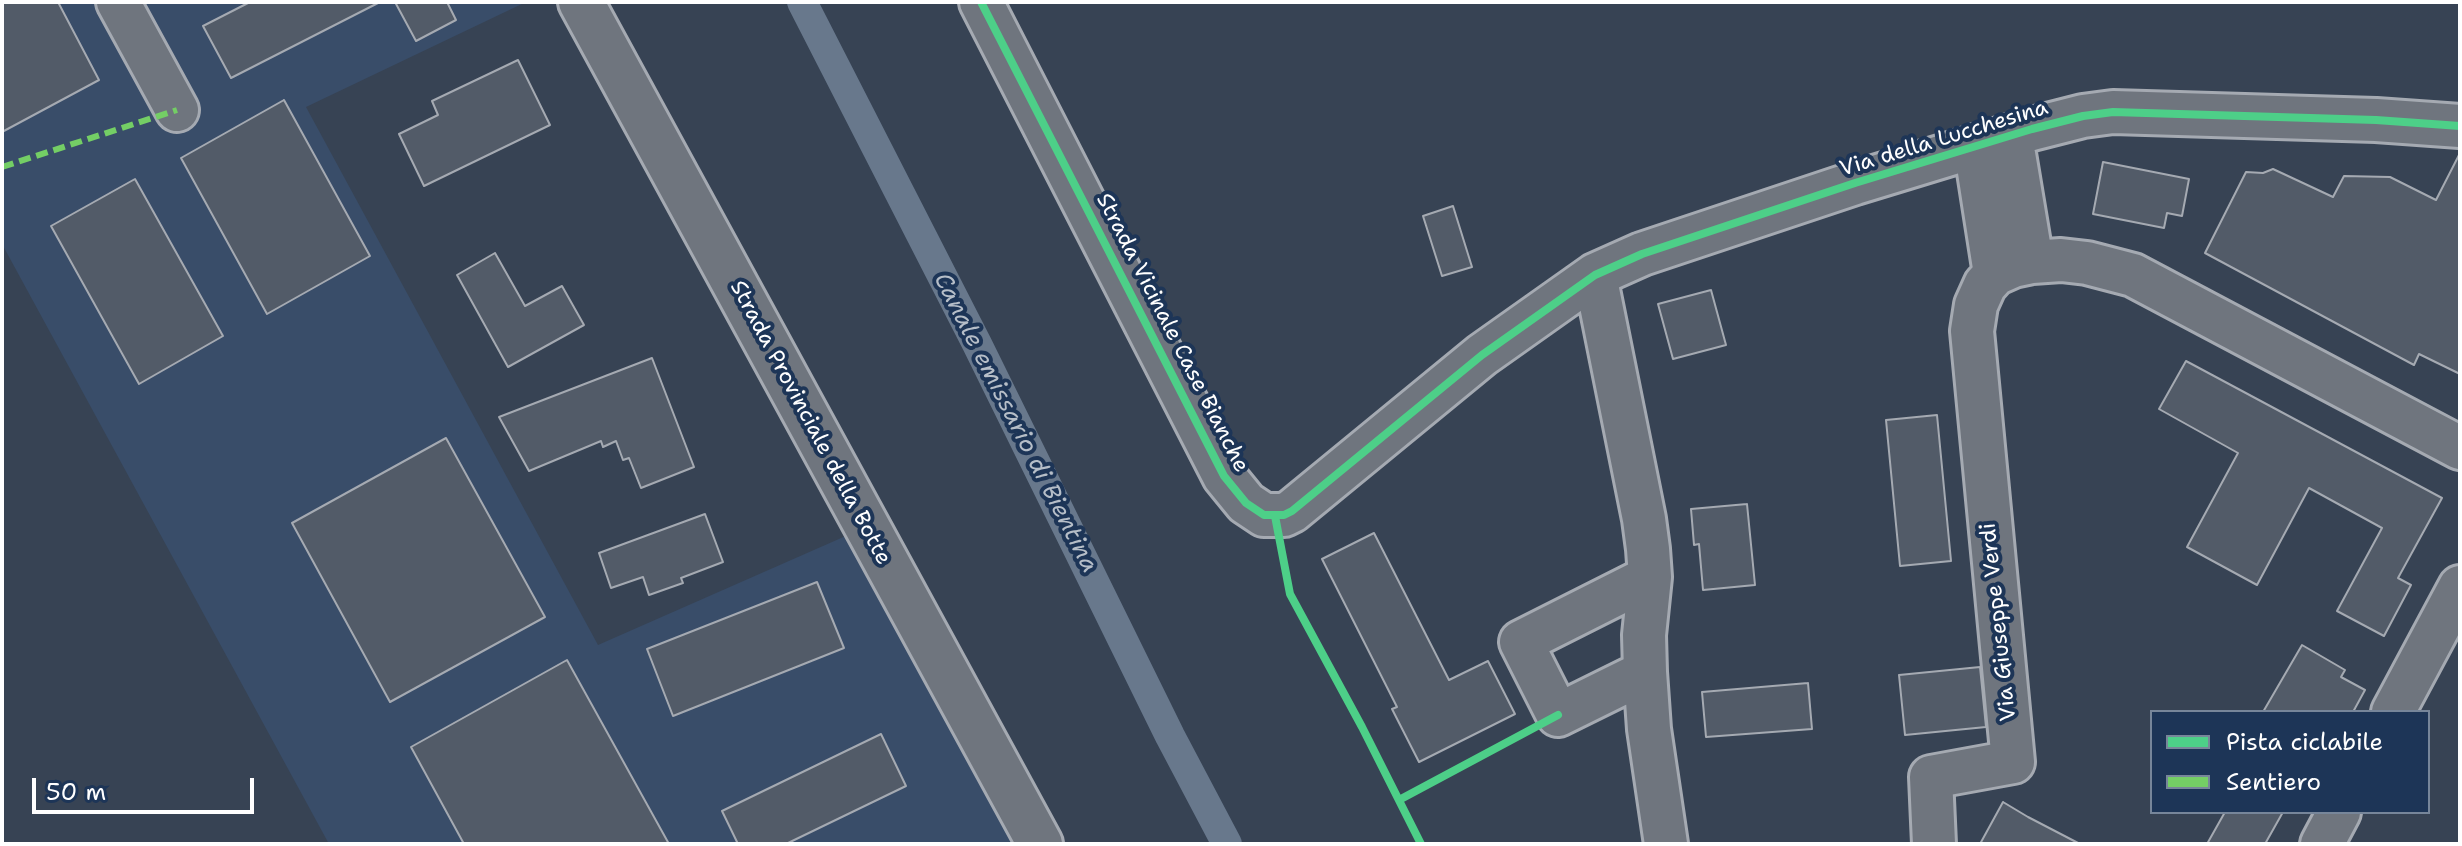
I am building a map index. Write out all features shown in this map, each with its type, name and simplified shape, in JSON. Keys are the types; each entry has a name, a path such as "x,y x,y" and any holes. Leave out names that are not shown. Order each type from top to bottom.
{"main road":[{"name":"Strada Provinciale della Botte","path":"581,2 1040,844"}],"street":[{"path":"118,2 177,110"},
{"name":"Strada Vicinale Case Bianche","path":"981,2 1224,476 1246,503 1264,515 1284,515 1292,511 1482,355 1595,275"},
{"name":"Via della Lucchesina","path":"1595,275 1642,254 1993,141 2083,116 2137,111 2460,126"},
{"path":"1993,141 2013,268 2061,260 2087,263 2141,278 2460,448"},
{"name":"Via Giuseppe Verdi","path":"1934,844 1931,777 2013,762 1972,331 1976,305 1985,285 2013,268"},
{"path":"1595,275 1644,519 1650,577 1644,635 1645,672 1649,729 1666,844"},
{"path":"1645,672 1558,715 1521,642 1650,577"},
{"path":"2394,710 2460,587"},
{"path":"2322,844 2338,814"}],"shaded area":[{"path":"2,2 526,2 306,107 598,645 848,535 1014,844 329,844 2,244"}],"building":[{"path":"2,2 58,2 99,80 2,132"},
{"path":"250,2 380,2 231,78 203,26"},
{"path":"395,2 447,2 456,20 416,41"},
{"path":"518,60 550,125 424,186 399,134 438,115 432,101"},
{"path":"284,100 370,256 267,314 181,158"},
{"path":"2460,153 2460,374 2419,354 2414,365 2205,253 2246,172 2263,173 2273,169 2333,197 2344,176 2390,177 2436,200"},
{"path":"2103,162 2189,179 2182,216 2167,213 2164,228 2093,214"},
{"path":"135,179 223,336 139,384 51,226"},
{"path":"1453,206 1472,267 1442,276 1423,216"},
{"path":"495,253 525,306 562,286 584,325 508,367 457,275"},
{"path":"1711,290 1726,345 1673,359 1658,304"},
{"path":"652,358 694,467 641,488 629,458 623,460 616,441 603,447 601,441 529,471 499,417"},
{"path":"2186,361 2442,498 2398,578 2411,585 2384,636 2337,611 2382,528 2309,488 2257,585 2187,547 2238,453 2159,409"},
{"path":"1937,415 1951,561 1900,566 1886,420"},
{"path":"446,438 545,617 390,702 292,523"},
{"path":"1747,504 1755,585 1703,590 1699,544 1694,545 1691,509"},
{"path":"705,514 723,562 681,578 683,583 649,595 643,577 611,588 599,553"},
{"path":"1374,533 1449,680 1488,661 1515,714 1419,762 1392,709 1397,707 1322,559"},
{"path":"817,582 844,648 673,716 647,649"},
{"path":"2302,645 2345,670 2341,677 2365,690 2354,710 2264,710"},
{"path":"567,660 669,844 464,844 411,747"},
{"path":"1980,667 1986,727 1905,735 1899,675"},
{"path":"1808,683 1812,729 1706,737 1702,692"},
{"path":"881,734 906,786 786,844 738,844 722,811"},
{"path":"2003,802 2028,817 2080,844 1980,844"},
{"path":"2224,814 2282,814 2265,844 2207,844"}],"waterway":[{"name":"Canale emissario di Bientina","path":"802,2 1227,844"}],"marked path":[{"path":"2,167 177,110"}],"cycle path":[{"path":"981,2 1224,476 1246,503 1264,515 1284,515 1292,511 1482,355 1595,275 1642,254 1855,183 2032,129 2113,112 2376,120 2460,126"},
{"path":"1275,516 1290,594 1421,844"},
{"path":"1399,800 1558,715"}]}
